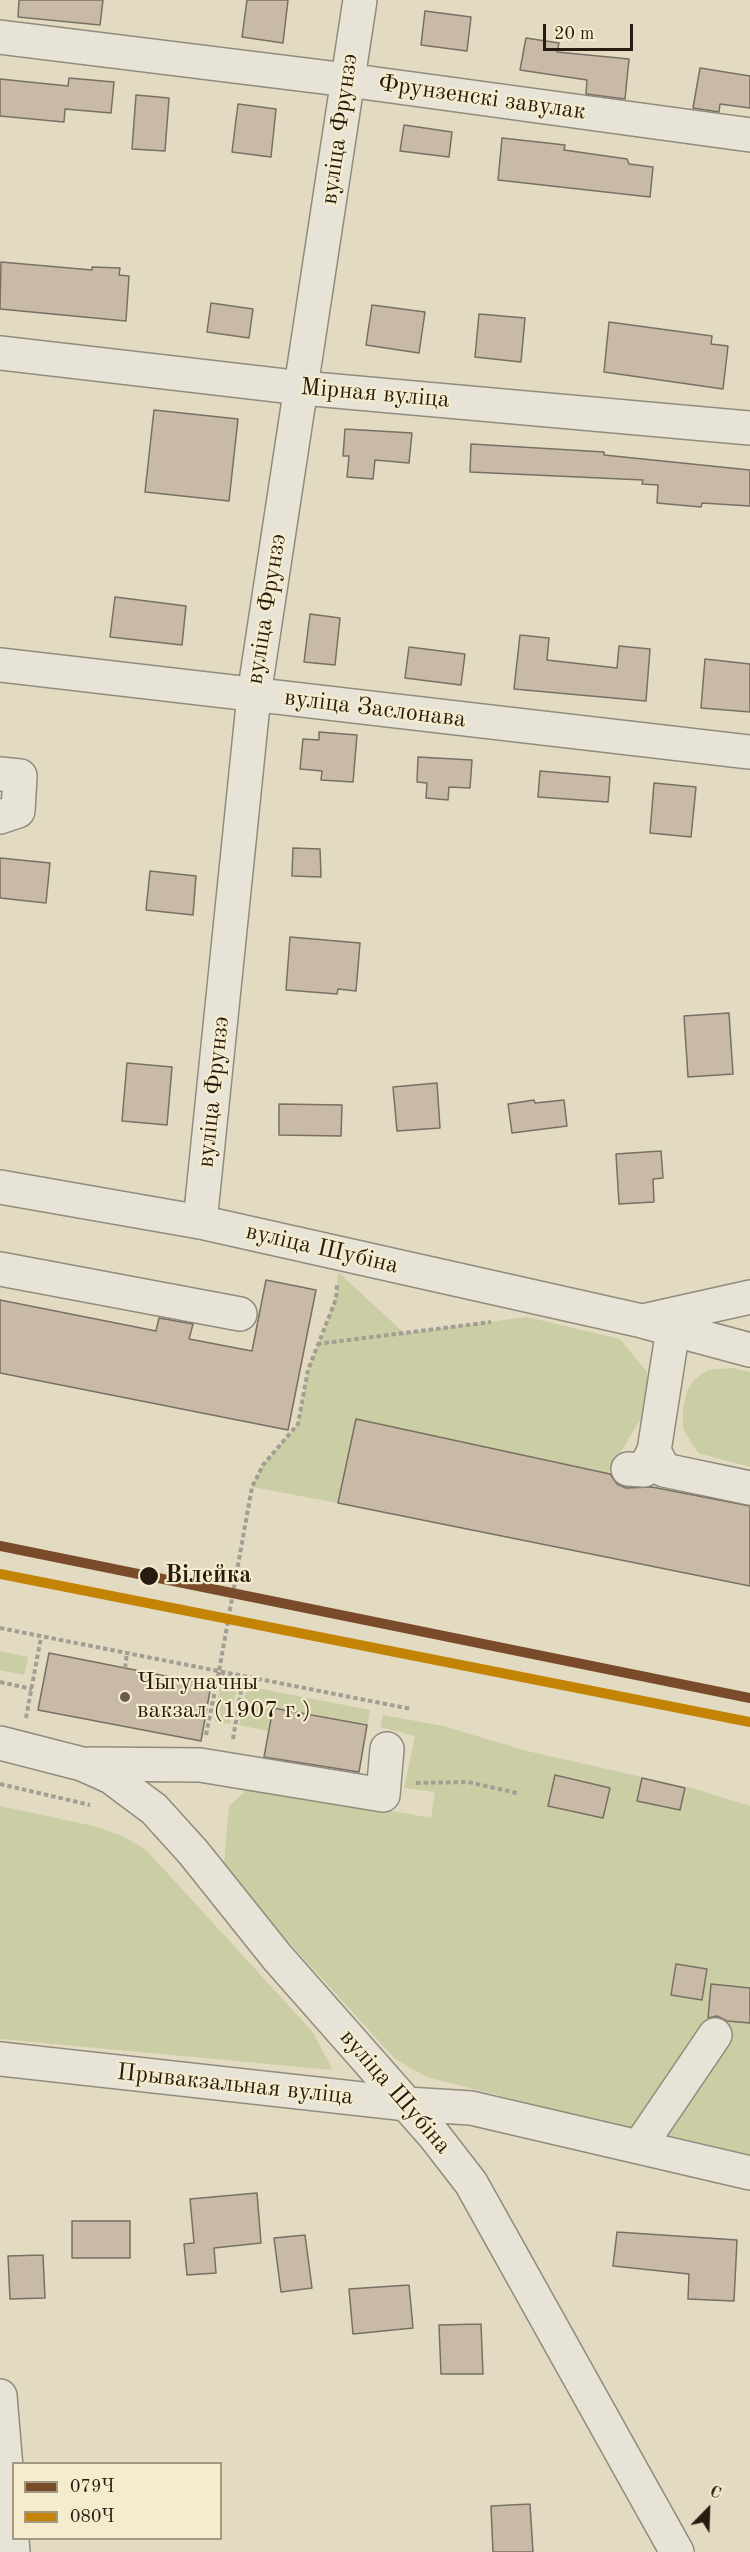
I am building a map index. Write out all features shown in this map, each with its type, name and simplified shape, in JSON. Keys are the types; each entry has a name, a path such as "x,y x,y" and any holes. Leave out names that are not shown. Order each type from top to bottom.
{"street":[{"name":"вуліца Фрунзэ","path":"200,1222 254,695 360,0"},
{"name":"Фрунзенскі завулак","path":"0,37 347,80 750,135"},
{"name":"Мірная вуліца","path":"0,353 302,388 750,428"},
{"name":"вуліца Заслонава","path":"0,665 750,752"},
{"path":"0,774 20,776 18,811 0,817"},
{"name":"вуліца Шубіна","path":"0,1187 200,1222 658,1325 750,1350"},
{"path":"0,1269 240,1314"},
{"name":"вуліца Шубіна","path":"658,1325 750,1297"},
{"path":"658,1325 641,1460 664,1470 750,1488"},
{"name":"вуліца Шубіна","path":"0,1743 82,1764 111,1777 173,1828 277,1958 407,2104 471,2183 677,2552"},
{"path":"82,1764 219,1767 383,1795 387,1749"},
{"path":"639,2147 715,2035"},
{"name":"Прывакзальная вуліца","path":"0,2059 407,2104 471,2108 750,2173"},
{"path":"0,2396 12,2530"}],"path":[{"path":"204,1744 252,1487 262,1464 286,1441 298,1424 308,1370 336,1299 337,1281"},
{"path":"317,1344 494,1321"},
{"path":"0,1628 411,1709"},
{"path":"28,1713 42,1636"},
{"path":"125,1668 127,1653"},
{"path":"219,1671 242,1685 231,1749"},
{"path":"0,1682 32,1689"},
{"path":"383,1795 402,1783 468,1782 517,1793"}],"green space":[{"path":"338,1272 404,1333 527,1317 620,1339 647,1372 648,1393 643,1415 608,1473 356,1419 338,1503 252,1487 263,1465 298,1424 308,1370 336,1299"},
{"path":"733,1368 750,1372 750,1467 698,1453 683,1429 683,1408 687,1391 695,1379 708,1370"},
{"path":"0,1651 28,1657 24,1675 0,1670"},
{"path":"221,1681 237,1685 230,1724 215,1721"},
{"path":"251,1687 370,1710 368,1724 272,1707 268,1731 239,1725 245,1694"},
{"path":"383,1715 443,1726 527,1751 695,1789 750,1806 750,2160 427,2077 395,2059 238,1886 224,1863 229,1806 252,1786 431,1818 435,1792 404,1788 415,1736 380,1727"},
{"path":"0,1806 98,1827 125,1837 147,1851 312,2031 333,2070 0,2039"}],"building":[{"path":"19,0 103,0 100,25 18,17"},
{"path":"247,0 288,0 283,43 242,37"},
{"path":"425,11 471,17 467,51 421,45"},
{"path":"526,38 559,43 557,52 629,59 625,99 586,94 587,80 520,70"},
{"path":"700,68 750,76 750,108 720,104 719,112 693,108"},
{"path":"69,78 114,82 111,113 65,109 64,122 0,116 0,79 68,86"},
{"path":"136,95 169,98 165,151 132,149"},
{"path":"238,104 276,109 271,157 232,152"},
{"path":"404,125 452,132 449,157 400,151"},
{"path":"502,138 565,145 564,150 627,159 629,164 653,167 650,197 498,180"},
{"path":"1,262 92,270 92,267 120,268 119,275 129,276 126,321 0,309"},
{"path":"211,303 253,309 249,338 207,332"},
{"path":"372,305 425,312 419,353 366,345"},
{"path":"479,314 525,318 521,362 475,357"},
{"path":"609,322 712,336 711,344 728,346 723,389 604,372"},
{"path":"154,410 238,419 229,501 145,492"},
{"path":"345,429 412,433 409,463 375,460 373,479 347,477 349,456 343,456"},
{"path":"471,444 604,452 604,455 750,470 750,506 702,503 701,507 657,503 658,485 642,484 643,480 470,472"},
{"path":"115,597 186,606 182,645 110,637"},
{"path":"310,614 340,618 335,665 304,662"},
{"path":"520,635 549,638 547,660 617,668 619,646 650,649 646,701 514,689"},
{"path":"409,647 465,654 461,685 405,678"},
{"path":"705,659 750,664 750,712 701,708"},
{"path":"319,732 357,735 353,782 321,780 322,771 300,769 303,739 319,740"},
{"path":"418,757 472,760 470,788 449,787 448,800 426,798 427,783 417,782"},
{"path":"540,771 610,777 608,802 538,797"},
{"path":"654,783 696,787 691,837 650,833"},
{"path":"293,848 320,849 321,877 292,876"},
{"path":"0,858 50,863 46,903 0,898"},
{"path":"150,871 196,876 193,915 146,910"},
{"path":"290,937 360,943 356,991 338,989 337,994 286,990"},
{"path":"729,1013 733,1074 688,1077 684,1016"},
{"path":"127,1063 172,1067 167,1125 122,1121"},
{"path":"437,1083 440,1128 397,1131 393,1087"},
{"path":"534,1100 535,1103 564,1100 567,1126 512,1133 508,1104"},
{"path":"279,1104 342,1105 341,1136 279,1135"},
{"path":"661,1151 663,1178 653,1179 654,1202 619,1204 616,1154"},
{"path":"266,1280 316,1290 288,1430 0,1373 0,1300 156,1331 159,1318 193,1324 189,1339 252,1351"},
{"path":"356,1419 610,1474 617,1484 626,1488 652,1487 750,1506 750,1586 338,1503"},
{"name":"Чыгуначны вакзал (1907 г.)","path":"49,1653 211,1685 201,1741 38,1710"},
{"path":"273,1708 367,1725 359,1772 264,1757"},
{"path":"555,1775 610,1788 603,1818 548,1806"},
{"path":"642,1778 685,1788 680,1810 637,1801"},
{"path":"676,1964 707,1969 702,2000 671,1995"},
{"path":"711,1984 750,1988 750,2023 727,2021 717,2016 708,2018"},
{"path":"257,2193 261,2243 214,2248 216,2273 187,2275 184,2244 194,2243 190,2199"},
{"path":"72,2221 130,2221 130,2258 72,2258"},
{"path":"617,2232 737,2240 734,2301 688,2299 689,2274 613,2266"},
{"path":"305,2235 312,2288 281,2292 274,2238"},
{"path":"43,2255 45,2298 10,2299 8,2256"},
{"path":"409,2285 413,2328 353,2334 349,2289"},
{"path":"481,2324 483,2374 441,2374 439,2325"},
{"path":"530,2504 533,2552 493,2552 491,2506"}],"transit line":[{"name":"079Ч","path":"0,1546 750,1698"},
{"name":"080Ч","path":"0,1574 750,1722"}],"place":[{"name":"Вілейка","path":"149,1576"},
{"name":"Чыгуначны вакзал (1907 г.)","path":"125,1697"}]}
